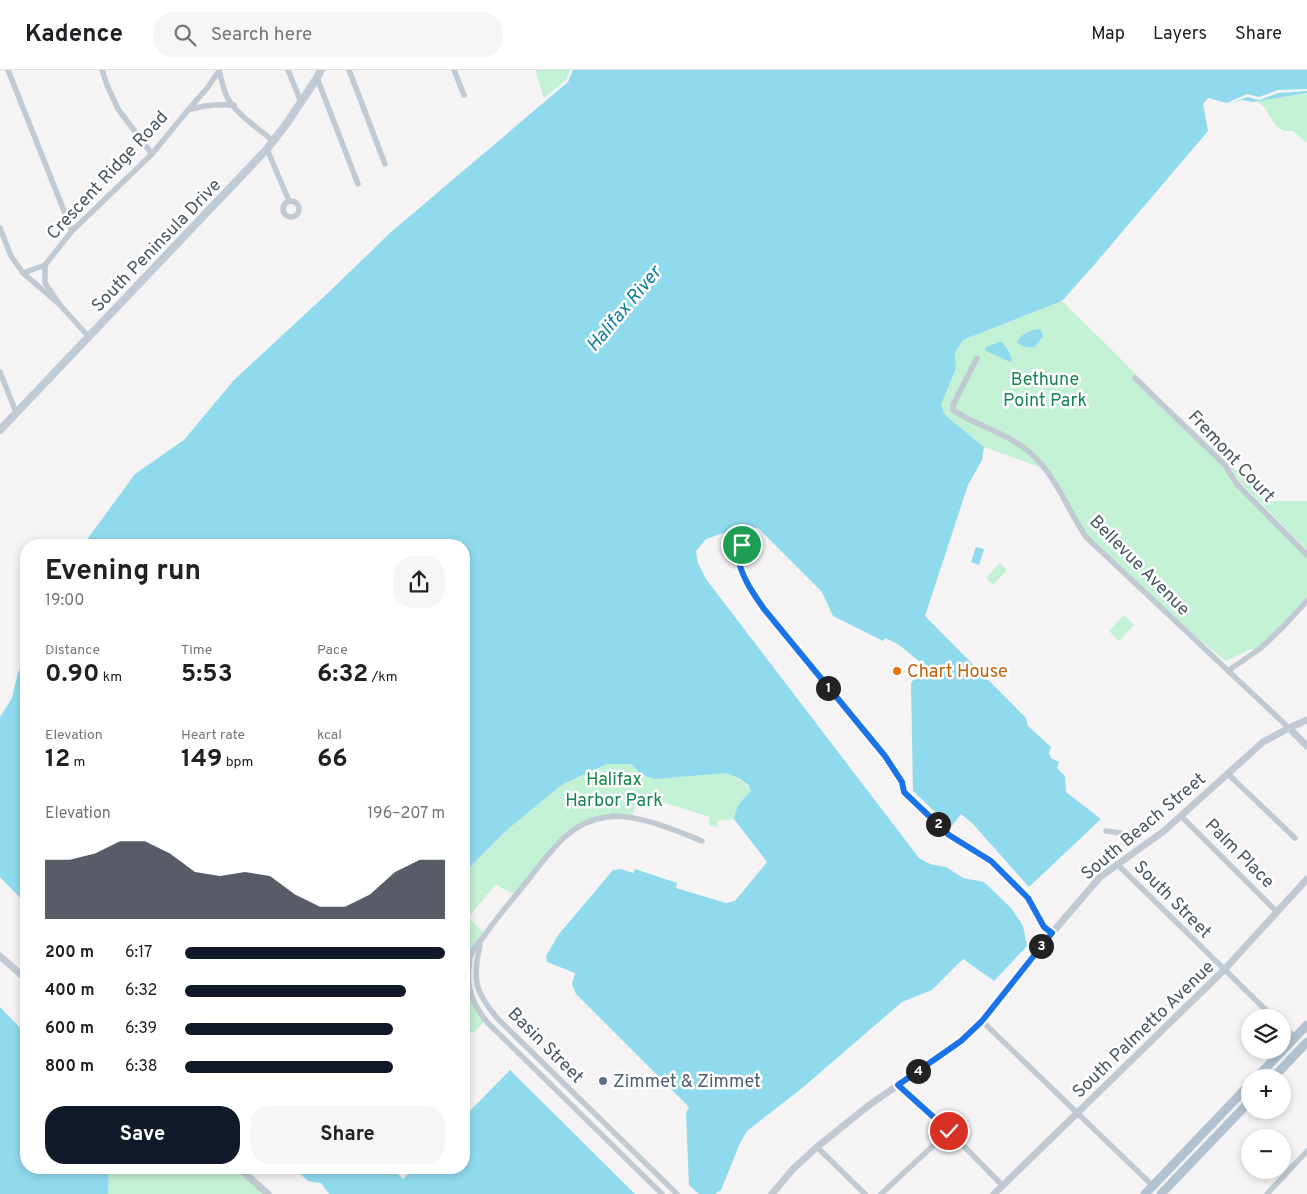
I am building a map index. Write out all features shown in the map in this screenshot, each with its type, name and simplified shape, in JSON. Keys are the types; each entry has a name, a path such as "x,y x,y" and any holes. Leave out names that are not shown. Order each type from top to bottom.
{"main road":[{"name":"South Peninsula Drive","path":"0,430 268,149 321,70"},
{"path":"1265,1069 1307,1025"},
{"path":"1281,1069 1306,1046 1303,1038 1307,1028"},
{"path":"1285,1065 1295,1046 1295,1037"},
{"path":"1144,1194 1152,1190 1165,1173 1241,1093"},
{"path":"1161,1194 1241,1110"},
{"path":"1161,1194 1160,1186 1165,1173"}],"street":[{"path":"8,70 72,231"},
{"path":"102,70 118,109 152,154"},
{"path":"219,70 228,97 238,112 273,141"},
{"name":"Crescent Ridge Road","path":"60,305 45,283 45,265 72,231 152,154 208,87 219,70"},
{"path":"288,70 301,102"},
{"path":"349,70 385,164"},
{"path":"454,70 464,95"},
{"path":"317,78 358,184"},
{"path":"188,110 206,106 234,106"},
{"path":"268,149 289,201"},
{"path":"0,228 11,256 23,273 60,305 89,337"},
{"path":"23,273 45,265"},
{"name":"Bellevue Avenue","path":"977,358 953,405 954,410 1010,438 1036,458 1052,478 1086,537 1307,746"},
{"path":"0,372 16,412"},
{"name":"Fremont Court","path":"1135,378 1225,465 1236,483 1307,555"},
{"path":"738,558 740,570 764,609 885,756 902,782 904,792 949,835 991,861 1028,898 1044,927 1052,933"},
{"path":"1229,672 1261,648 1307,601"},
{"name":"South Beach Street","path":"772,1194 793,1169 817,1146 868,1106 961,1041 982,1021 1052,933 1100,877 1164,831 1263,742 1307,720"},
{"path":"1228,774 1295,838"},
{"name":"Basin Street","path":"470,955 494,921 565,836 578,827 608,816 623,816 702,840"},
{"name":"Palm Place","path":"1181,816 1277,912"},
{"path":"1106,831 1121,833"},
{"name":"South Street","path":"1117,864 1265,1009"},
{"name":"South Palmetto Avenue","path":"994,1194 1224,970 1307,879"},
{"name":"Basin Street","path":"481,940 475,972 477,986 481,997 494,1015 677,1194"},
{"path":"0,956 20,974"},
{"name":"Basin Street","path":"470,991 473,1000 487,1022 662,1194"},
{"path":"487,1022 494,1015"},
{"path":"982,1021 1078,1113 1152,1190"},
{"path":"1291,1034 1295,1037"},
{"path":"526,1061 533,1053"},
{"path":"898,1085 949,1131 1003,1186"},
{"path":"567,1100 573,1093"},
{"path":"592,1126 599,1119"},
{"path":"881,1194 949,1131"},
{"path":"817,1146 865,1194"},
{"path":"1267,1194 1307,1151"},
{"path":"649,1181 655,1173"},
{"path":"246,1174 268,1194"}],"green space":[{"path":"536,70 570,70 566,80 544,98"},
{"path":"1307,93 1307,143 1293,131 1284,131 1276,126 1264,107 1256,101"},
{"name":"Bethune Point Park","path":"1062,301 1225,465 1236,483 1307,555 1307,601 1261,648 1249,650 1226,661 1153,602 1086,537 1045,469 984,447 945,415 941,405 956,368 955,353 963,340"},
{"path":"1171,407 1267,501 1307,501 1307,550 1239,481 1227,463"},
{"path":"1000,563 1007,570 993,585 986,578"},
{"path":"1124,615 1134,625 1119,641 1109,631"},
{"name":"Halifax Harbor Park","path":"607,764 631,764 637,771 726,773 743,782 751,791 740,803 734,819 718,821 718,827 711,826 708,823 710,817 640,795 631,818 592,821 565,836 516,895 496,884 470,916 470,867 508,829 563,784"},
{"name":"Halifax Harbor Park","path":"470,920 485,933 470,955"},
{"name":"Halifax Harbor Park","path":"470,990 486,1020 474,1032 470,1032"},
{"path":"109,1174 244,1174 267,1194 108,1194"}],"water":[{"name":"Halifax River","path":"573,70 1307,70 1307,89 1278,90 1259,97 1247,94 1227,103 1208,98 1203,104 1208,131 1062,301 963,340 955,353 956,368 941,405 945,415 984,447 982,460 968,485 925,616 1026,718 1028,726 1051,747 1049,753 1051,758 1059,762 1057,768 1065,776 1066,792 1101,819 1029,887 973,824 961,814 951,827 913,791 911,684 921,663 898,644 885,638 883,641 833,616 822,592 758,528 740,527 706,539 696,551 698,563 706,579 919,858 930,864 946,867 963,878 984,882 1012,909 1023,926 1027,946 994,981 963,959 932,990 902,1002 801,1089 747,1131 740,1143 721,1190 715,1194 699,1194 689,1185 686,1113 689,1107 576,994 572,984 575,973 547,962 546,956 559,934 613,870 621,869 633,873 635,869 677,883 676,888 726,903 735,901 767,862 734,819 740,803 751,791 748,785 726,773 655,779 648,777 631,764 607,764 563,784 508,829 470,867 470,539 87,539 135,474 184,440 234,380 391,232 568,82"},
{"path":"1307,91 1307,93 1252,102 1242,100 1229,104 1247,97 1259,100 1278,93"},
{"path":"1039,329 1043,336 1035,347 1025,347 1017,342 1026,333"},
{"path":"1002,342 1008,350 1012,360 1010,362 986,351 985,348"},
{"path":"976,547 984,549 979,565 971,562"},
{"path":"20,669 20,1174 109,1174 108,1194 0,1194 0,717 12,698"},
{"path":"510,1070 635,1194 329,1194 321,1183 308,1181 300,1174 398,1174 403,1179 408,1174 470,1174 470,1111"}],"pier":[{"path":"0,877 20,898 20,1028 0,1007"}],"place":[{"name":"Chart House","path":"897,671"},
{"name":"Zimmet & Zimmet","path":"603,1081"}],"route":[{"path":"742,545 745,550 743,556 738,558 740,570 752,592 885,756 902,782 904,792 949,835 991,861 1028,898 1044,927 1052,933 982,1021 961,1041 898,1085 949,1131"}]}
